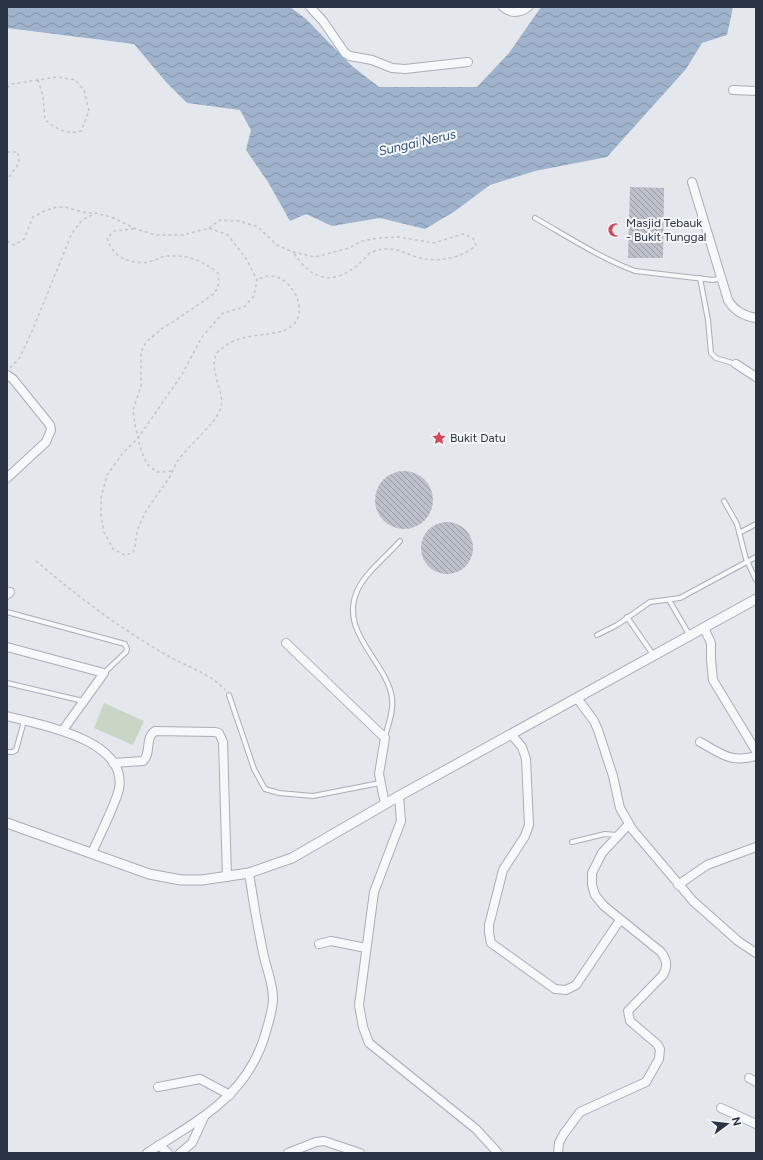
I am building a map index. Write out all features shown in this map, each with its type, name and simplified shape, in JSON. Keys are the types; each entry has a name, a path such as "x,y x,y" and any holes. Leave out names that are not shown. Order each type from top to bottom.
{"street":[{"path":"310,7 345,53 350,56 372,60 392,68 405,69 468,62"},
{"path":"504,7 513,12 518,12 528,7"},
{"path":"732,90 756,91"},
{"path":"692,182 731,306 746,316 756,318"},
{"path":"736,364 756,377"},
{"path":"7,375 13,379 50,425 51,430 46,442 7,478"},
{"path":"7,823 149,874 181,880 202,880 249,873 292,858 399,796 756,599"},
{"path":"704,628 711,643 711,671 715,685 756,751"},
{"path":"286,643 385,738 380,783 386,804"},
{"path":"7,647 104,673 63,730"},
{"path":"576,698 594,721 598,730 613,776 619,802 628,824 693,901 738,941 756,953"},
{"path":"7,716 63,730 95,745 113,763 119,776 118,790 92,853"},
{"path":"113,763 144,761 147,757 150,737 155,732 219,733 222,742 227,877"},
{"path":"511,734 522,747 526,758 529,824 525,836 503,870 489,925 491,943 555,989 566,990 576,985 620,920"},
{"path":"700,742 720,755 729,758 740,760 756,756"},
{"path":"399,796 401,821 377,883 366,948 359,1005 363,1027 370,1043 476,1129 498,1153"},
{"path":"558,1153 562,1135 580,1112 641,1086 646,1082 659,1059 660,1049 657,1044 630,1021 628,1011 663,975 666,968 666,960 661,952 620,920 595,895 591,880 602,853 628,824"},
{"path":"678,885 707,865 756,847"},
{"path":"147,1153 204,1116 230,1095 256,1061 265,1037 273,999 258,930 249,873"},
{"path":"319,944 331,941 366,948"},
{"path":"158,1087 200,1078 230,1095"},
{"path":"721,1108 756,1124"},
{"path":"180,1153 192,1143 204,1116"},
{"path":"288,1153 316,1142 324,1141 360,1153"},
{"path":"160,1145 168,1153"}],"lane":[{"path":"535,218 624,267 635,271 713,280 722,278"},
{"path":"700,278 708,320 711,353 716,358 736,364"},
{"path":"724,501 737,524 747,562 756,580"},
{"path":"739,533 756,524"},
{"path":"385,738 392,709 391,692 377,664 360,640 354,616 354,604 360,585 400,541"},
{"path":"597,635 617,625 650,602 680,598 756,557"},
{"path":"669,600 690,636"},
{"path":"7,612 124,644 127,649 126,652 104,673"},
{"path":"627,617 654,656"},
{"path":"7,683 83,701"},
{"path":"228,695 254,769 265,789 279,793 313,796 380,783"},
{"path":"7,752 13,752 16,750 24,721"},
{"path":"572,842 605,834 617,836"}],"path":[{"path":"7,88 12,84 57,77 75,80 84,90 89,111 82,131 74,133 60,131 45,120 43,96 38,80"},
{"path":"7,152 18,152 19,163 7,180"},
{"path":"7,241 14,245 24,239 33,217 47,210 62,207 84,214 96,213 114,218 136,229 156,235 183,235 209,228 220,220 239,221 258,227 277,245 294,252 315,257 349,248 362,241 379,238 399,237 434,243 463,234 473,238 476,246 469,253 432,260 417,257 398,249 386,248 370,252 351,271 337,277 323,277 305,269 294,252"},
{"path":"7,370 19,359 22,353 72,233 82,220 96,213"},
{"path":"136,229 123,228 114,230 107,238 110,249 130,263 151,261 166,256 199,259 218,272 219,283 215,293 164,327 146,342 141,352 141,386 133,410 141,450 147,464 157,472 173,471"},
{"path":"209,228 228,235 247,260 257,280 254,296 244,306 223,313 202,337 182,376 138,438 123,453 107,475 101,498 101,515 104,532 113,549 125,554 132,553 136,546 137,533 152,501 173,471 178,461 220,410 222,399 215,363 217,353 232,340 249,335 274,333 293,326 300,318 300,309 293,289 280,278 271,275 257,280"},
{"path":"36,561 70,590 109,618 170,657 202,673 221,686 228,695"}],"green space":[{"path":"104,703 144,721 133,745 94,728"}],"water":[{"name":"Sungai Nerus","path":"7,7 290,7 306,19 352,66 379,87 477,87 509,53 541,7 733,7 727,35 702,43 686,69 607,157 535,171 490,185 455,211 425,229 380,218 332,226 306,214 290,221 268,182 246,150 251,130 240,110 187,103 166,82 134,44 7,28"}],"building":[{"path":"630,187 664,188 663,258 628,258"},
{"path":"404,471 415,473 425,479 431,489 433,500 431,511 425,521 415,527 404,529 393,527 383,521 377,511 375,500 377,489 383,479 393,473"},
{"path":"442,522 452,522 462,526 469,533 473,543 473,553 469,563 462,570 452,574 442,574 432,570 425,563 421,553 421,543 425,533 432,526"}],"place":[{"name":"Masjid Tebauk - Bukit Tunggal","path":"615,230"},
{"name":"Bukit Datu","path":"439,438"}]}
